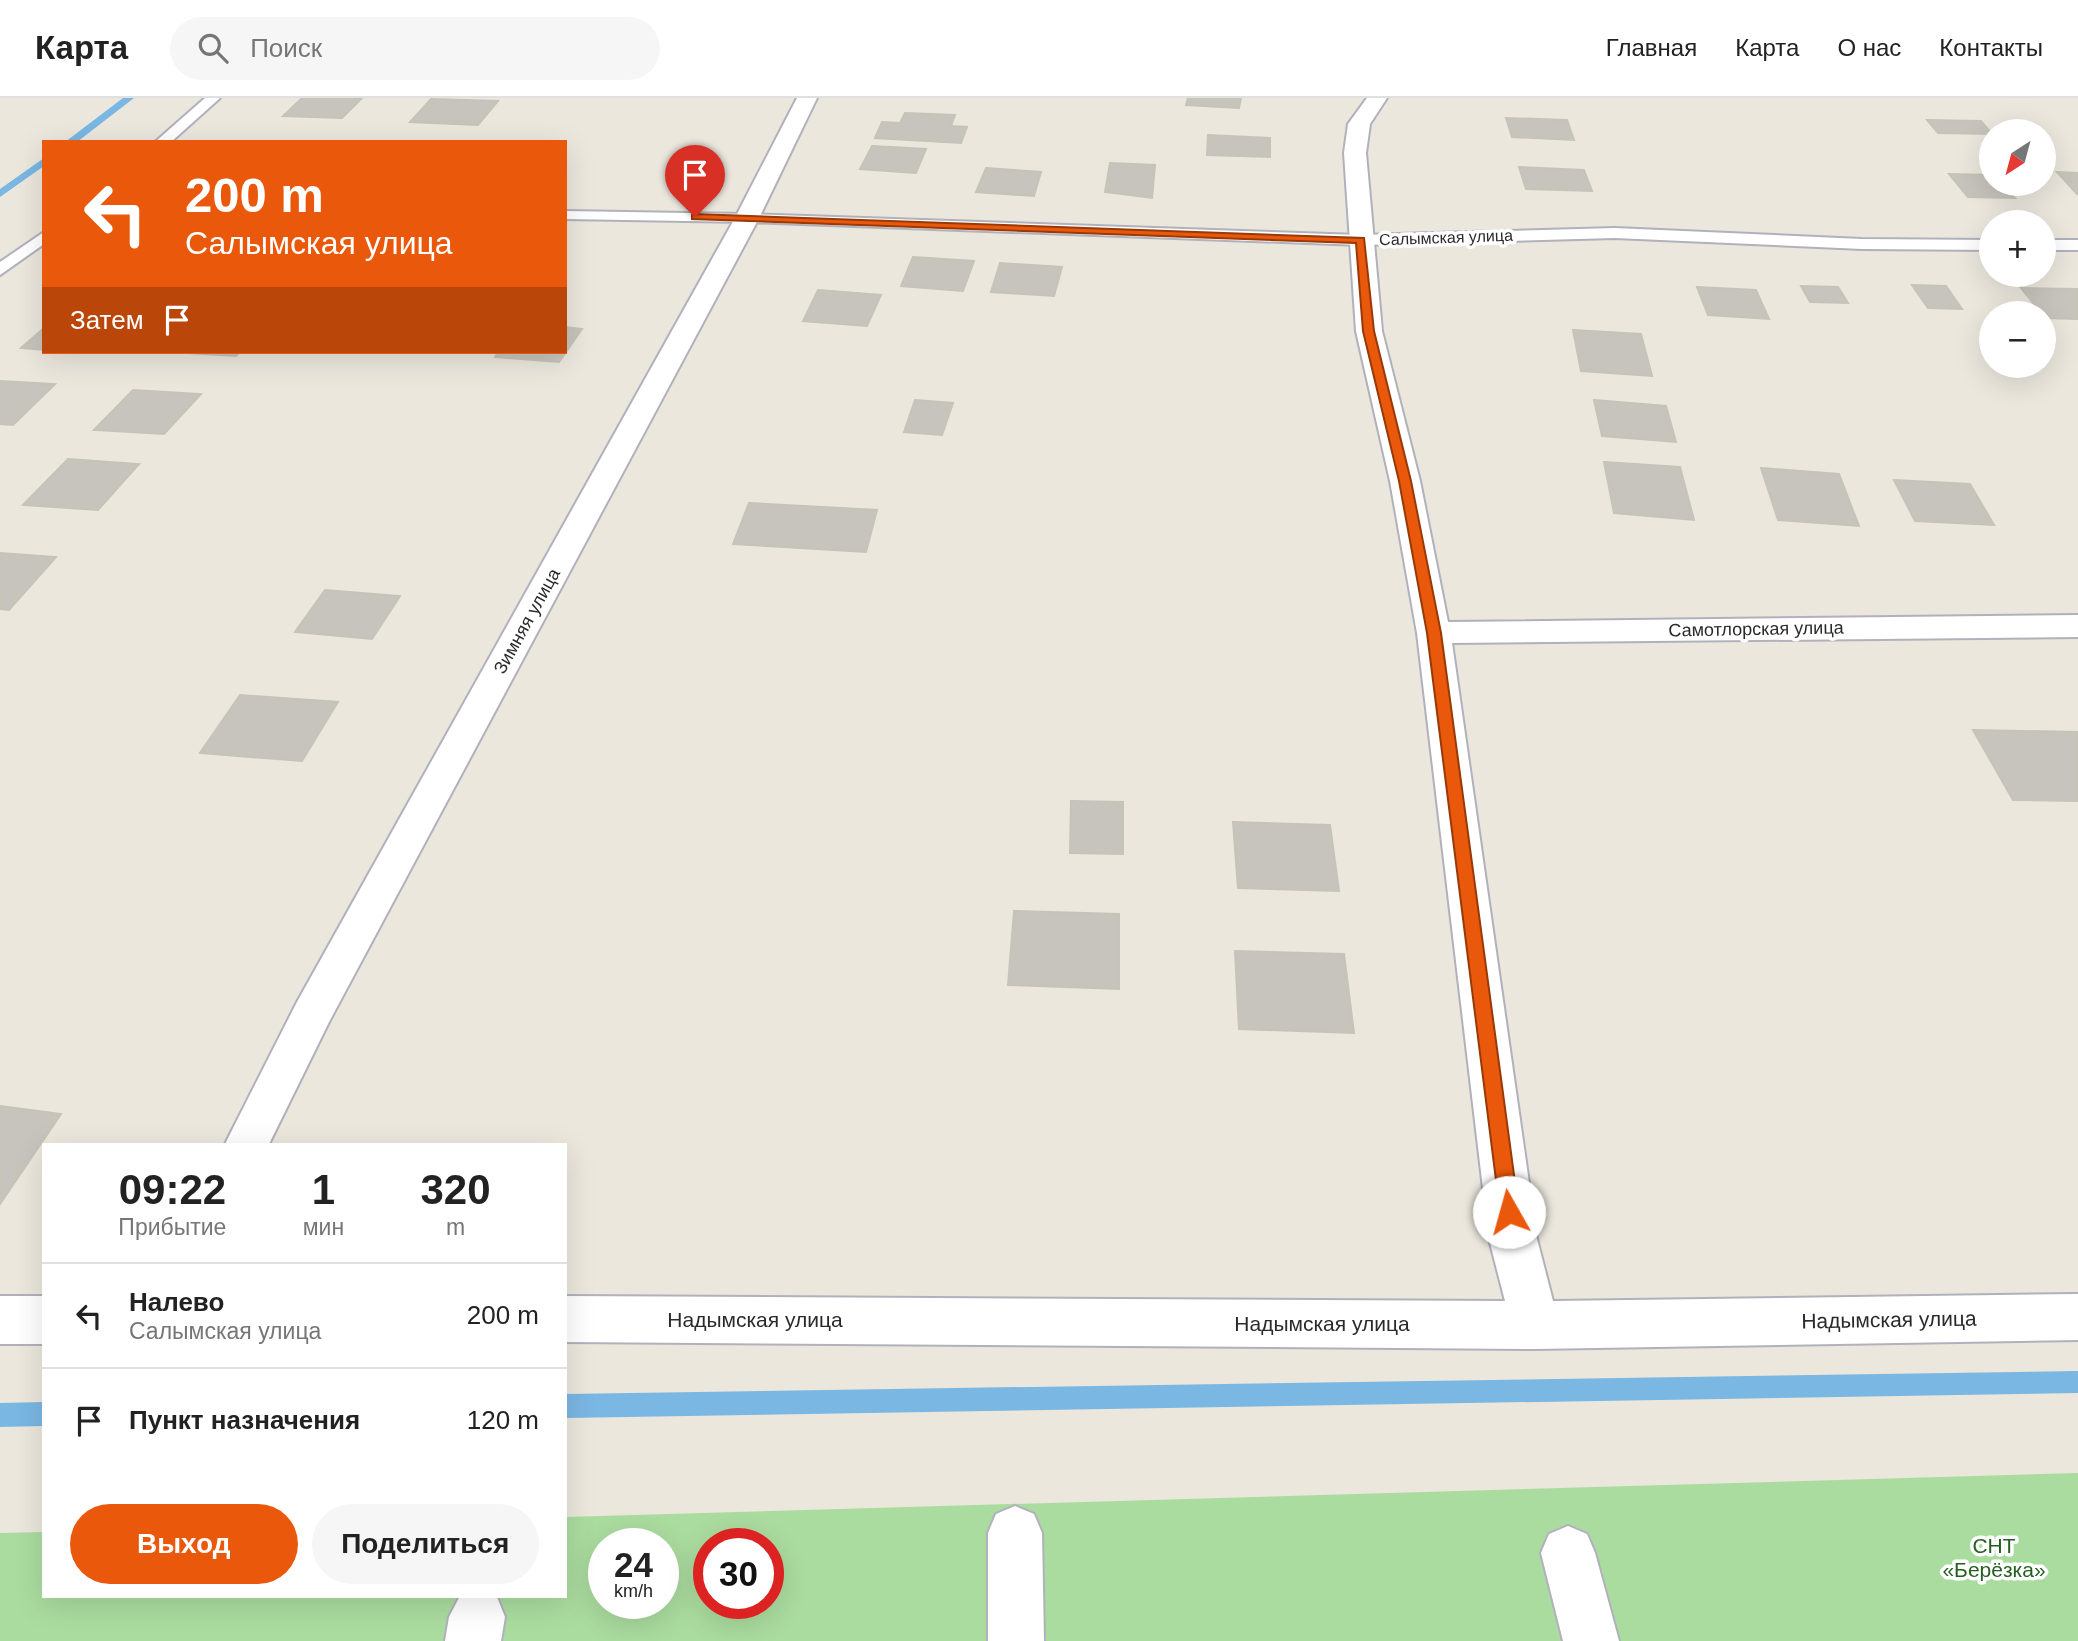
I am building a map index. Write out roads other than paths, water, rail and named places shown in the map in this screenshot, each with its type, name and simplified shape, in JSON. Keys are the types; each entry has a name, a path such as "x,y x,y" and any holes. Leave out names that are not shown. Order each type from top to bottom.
{"street":[{"name":"Зимняя улица","path":"248,1143 312,1014 747,218 807,98"},
{"path":"1377,98 1359,124 1355,153 1369,331 1405,481 1434,633 1513,1239 1535,1325"},
{"name":"Самотлорская улица","path":"1434,633 2078,626"},
{"name":"Надымская улица","path":"567,1319 1535,1325 2078,1317"},
{"path":"0,1320 42,1320"},
{"path":"1015,1533 1016,1641"},
{"path":"1568,1553 1591,1641"}],"lane":[{"path":"164,140 213,98"},
{"name":"Салымская улица","path":"567,215 747,218 1360,240 1615,233 1862,244 1979,245"},
{"path":"0,270 42,238"},
{"path":"2056,245 2078,245"}],"waterway":[{"path":"73,140 129,98"},
{"path":"0,194 42,162"},
{"path":"567,1406 2078,1382"},
{"path":"0,1415 42,1414"}],"park label":[{"name":"СНТ «Берёзка»","path":"1994,1558"}]}
